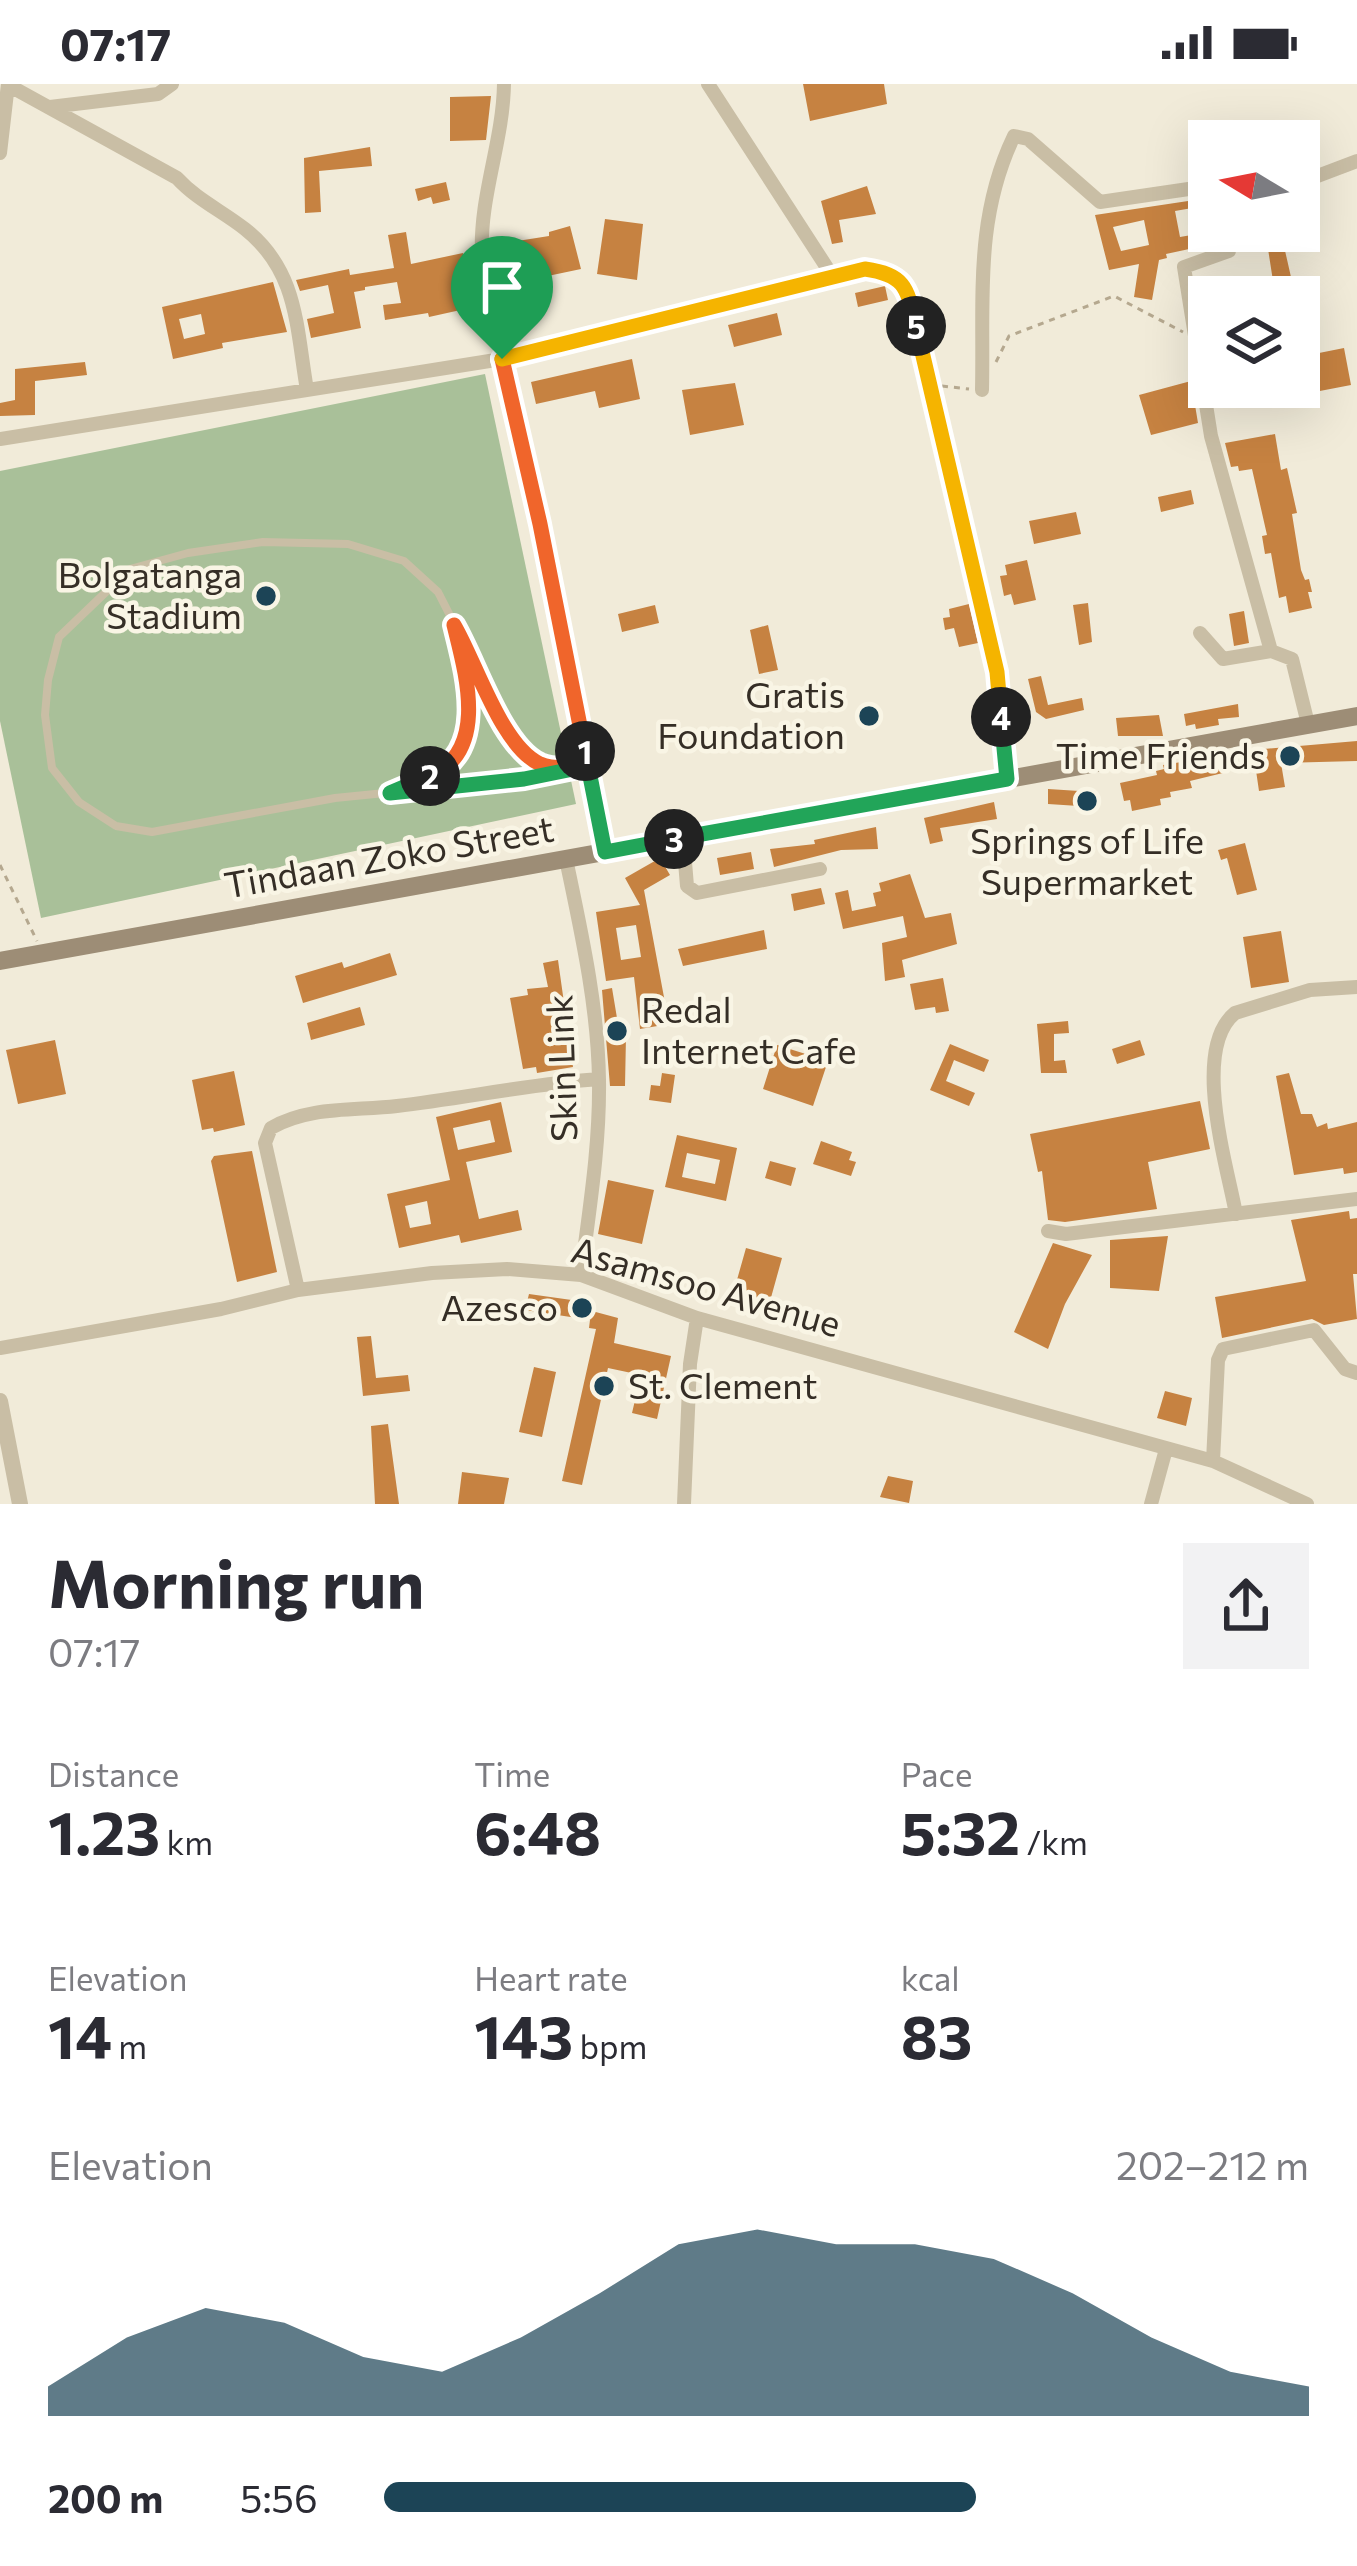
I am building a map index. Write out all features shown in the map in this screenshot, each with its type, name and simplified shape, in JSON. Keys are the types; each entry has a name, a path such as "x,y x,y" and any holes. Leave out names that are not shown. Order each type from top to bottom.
{"main road":[{"name":"Tindaan Zoko Street","path":"0,961 1357,716"}],"street":[{"path":"50,106 158,94 172,84"},
{"path":"504,84 501,129 480,229 482,256 605,852"},
{"path":"709,84 833,277"},
{"path":"0,153 9,85 177,178 190,193 231,219 274,255 286,281 308,390"},
{"path":"982,390 982,259 988,208 1014,136 1028,139 1102,203 1188,189"},
{"path":"1320,175 1357,160"},
{"path":"1188,293 1184,267 1226,252"},
{"path":"0,439 502,359 865,269 891,272 907,289 997,672 1007,779"},
{"path":"1206,408 1271,651"},
{"path":"1200,633 1223,659 1271,651 1292,659 1308,724"},
{"path":"682,838 687,886 697,893 820,869"},
{"name":"Skin Link","path":"566,859 588,970 599,1078 595,1166 580,1275"},
{"path":"1236,1214 1213,1083 1224,1025 1235,1013 1310,989 1357,987"},
{"path":"298,1290 266,1144 271,1128 334,1109 394,1106 599,1078"},
{"path":"1048,1231 1066,1234 1357,1199"},
{"name":"Asamsoo Avenue","path":"0,1348 221,1309 298,1290 431,1273 507,1269 580,1275 697,1318 1213,1462 1307,1504"},
{"path":"684,1504 690,1364 697,1318"},
{"path":"1213,1462 1218,1360 1223,1349 1314,1330 1345,1369 1357,1373"},
{"path":"1,1407 20,1504"},
{"path":"1151,1504 1166,1449"}],"lane":[{"path":"568,768 542,765 517,747 438,592 404,561 348,544 263,542 188,553 130,569 59,637 48,680 45,715 52,767 79,802 116,826 152,832 293,804 524,779 588,766"},
{"path":"390,793 447,769 468,735 466,674 454,625"}],"path":[{"path":"930,385 982,390 1009,336 1114,296 1188,334"},
{"path":"0,865 43,953"}],"green space":[{"name":"Bolgatanga Stadium","path":"485,374 576,804 41,918 0,721 0,471"}],"building":[{"path":"803,84 884,84 887,104 810,121"},
{"path":"491,96 486,140 450,141 450,97"},
{"path":"370,147 372,166 319,171 321,212 305,213 304,158"},
{"path":"446,182 450,200 418,201 415,189"},
{"path":"867,186 876,214 839,220 843,242 832,244 821,201"},
{"path":"1188,201 1188,209 1175,211 1180,237 1188,236 1188,249 1159,260 1152,300 1134,297 1139,264 1109,270 1095,215","holes":["1144,220 1149,245 1121,251 1113,227"]},
{"path":"605,219 643,224 637,280 597,274"},
{"path":"570,226 581,269 543,277 544,285 501,292 493,245 549,236 549,232"},
{"path":"406,232 411,264 463,253 474,307 385,320 383,305 401,303 397,282 365,287 354,292 361,328 311,338 307,319 334,313 328,285 300,291 296,280 349,269 350,275 394,268 388,235"},
{"path":"1268,252 1285,252 1291,276 1272,276"},
{"path":"273,282 287,332 222,343 223,348 173,359 162,307","holes":["201,314 205,334 184,339 179,319"]},
{"path":"885,286 888,300 858,307 855,293"},
{"path":"777,313 782,335 734,347 728,325"},
{"path":"1344,348 1351,385 1320,391 1320,353"},
{"path":"632,359 640,399 599,408 595,391 536,404 531,382"},
{"path":"85,362 87,375 35,381 35,415 0,416 0,403 15,400 15,369"},
{"path":"1188,382 1188,408 1196,408 1198,423 1151,435 1139,395"},
{"path":"735,383 744,425 690,435 682,390"},
{"path":"1275,434 1281,470 1287,468 1297,513 1292,514 1301,570 1312,592 1308,592 1312,608 1289,613 1286,596 1279,598 1271,553 1265,554 1262,536 1267,535 1252,469 1231,467 1225,443"},
{"path":"1191,490 1194,504 1161,512 1158,497"},
{"path":"1076,512 1081,534 1034,544 1029,521"},
{"path":"1027,560 1036,600 1014,605 1011,594 1004,596 1000,576 1007,575 1005,565"},
{"path":"1088,603 1092,642 1079,645 1073,605"},
{"path":"969,604 978,643 959,647 954,628 945,630 943,618 950,617 949,609"},
{"path":"655,605 659,623 622,632 618,614"},
{"path":"1244,611 1249,643 1234,646 1229,614"},
{"path":"768,625 778,670 759,674 750,630"},
{"path":"1041,676 1048,705 1082,698 1084,710 1046,719 1036,712 1028,679"},
{"path":"1238,704 1239,717 1218,719 1219,725 1196,729 1195,724 1186,726 1184,714"},
{"path":"1159,715 1163,736 1118,736 1116,718"},
{"path":"1357,741 1357,761 1281,763 1285,787 1259,791 1253,750"},
{"path":"1224,755 1227,772 1190,781 1192,788 1170,792 1171,797 1160,799 1161,805 1132,811 1130,800 1124,801 1120,783 1157,775 1163,765"},
{"path":"1048,789 1095,792 1094,807 1048,804"},
{"path":"994,802 997,819 940,828 943,841 930,844 924,818"},
{"path":"876,827 878,849 841,850 774,867 770,849 815,844 814,840"},
{"path":"1245,843 1257,890 1237,895 1227,858 1221,860 1218,850"},
{"path":"751,852 754,869 720,875 717,858"},
{"path":"660,858 670,875 644,890 669,1024 640,1029 634,977 606,981 596,912 640,905 625,878","holes":["636,925 641,957 621,960 616,928"]},
{"path":"910,874 925,918 951,913 957,944 902,960 905,977 885,981 882,943 907,937 903,916 843,929 835,893 848,890 852,911 876,906 873,893 881,891 879,883"},
{"path":"821,888 825,904 794,911 791,894"},
{"path":"764,930 767,949 683,966 678,949"},
{"path":"1281,931 1289,982 1251,988 1243,937"},
{"path":"390,953 397,975 303,1003 295,976 342,962 344,968"},
{"path":"558,960 573,1067 537,1073 536,1067 523,1069 510,998 528,995 527,989 548,987 543,963"},
{"path":"943,978 949,1011 915,1010 910,984"},
{"path":"612,988 618,1024 624,1023 626,1036 625,1086 610,1086 602,990"},
{"path":"360,1007 365,1025 311,1040 307,1023"},
{"path":"1068,1021 1069,1033 1054,1034 1054,1061 1065,1060 1067,1073 1041,1073 1037,1024"},
{"path":"55,1040 66,1094 18,1104 6,1050"},
{"path":"1140,1040 1145,1055 1117,1064 1112,1049"},
{"path":"950,1044 989,1060 984,1072 954,1060 946,1081 975,1093 969,1106 930,1090"},
{"path":"777,1045 828,1061 813,1106 763,1089"},
{"path":"234,1071 245,1125 202,1130 192,1080"},
{"path":"662,1073 675,1075 671,1103 649,1100 651,1085 660,1086"},
{"path":"1289,1073 1301,1114 1312,1114 1317,1127 1357,1122 1357,1172 1344,1174 1343,1168 1294,1175 1276,1076"},
{"path":"1200,1101 1210,1149 1148,1162 1157,1209 1065,1222 1048,1220 1042,1171 1038,1172 1030,1134"},
{"path":"501,1102 512,1152 466,1162 479,1219 518,1210 522,1230 461,1243 459,1235 399,1248 387,1194 450,1180 436,1117","holes":["490,1120 495,1142 458,1150 453,1128","427,1201 431,1224 410,1228 405,1206"]},
{"path":"677,1135 737,1148 726,1201 665,1187","holes":["687,1153 720,1160 715,1184 682,1177"]},
{"path":"821,1141 852,1152 849,1160 856,1162 851,1176 813,1164"},
{"path":"252,1151 277,1272 237,1282 211,1161 214,1156"},
{"path":"770,1161 796,1168 791,1186 765,1178"},
{"path":"608,1180 654,1190 642,1244 598,1234"},
{"path":"1349,1211 1350,1219 1357,1218 1357,1274 1353,1274 1357,1319 1324,1325 1312,1319 1222,1338 1215,1297 1306,1281 1291,1220"},
{"path":"1168,1236 1159,1291 1110,1288 1110,1240"},
{"path":"1053,1243 1092,1255 1065,1304 1048,1349 1014,1332"},
{"path":"746,1248 782,1258 767,1312 731,1301"},
{"path":"529,1294 593,1303 592,1311 618,1318 614,1343 671,1356 657,1419 632,1413 641,1375 608,1368 582,1485 562,1481 596,1329 589,1328 590,1320 525,1310"},
{"path":"371,1336 376,1378 408,1375 410,1391 363,1396 357,1337"},
{"path":"534,1367 556,1372 542,1437 519,1432"},
{"path":"1165,1391 1192,1398 1186,1426 1157,1418"},
{"path":"388,1424 399,1504 375,1504 371,1426"},
{"path":"462,1472 509,1478 504,1504 458,1504"},
{"path":"888,1476 913,1481 909,1503 880,1497"}],"place":[{"name":"Bolgatanga Stadium","path":"266,596"},
{"name":"Gratis Foundation","path":"869,716"},
{"name":"Time Friends","path":"1290,756"},
{"name":"Springs of Life Supermarket","path":"1087,801"},
{"name":"Redal Internet Cafe","path":"617,1031"},
{"name":"Azesco","path":"582,1308"},
{"name":"St. Clement","path":"604,1386"}],"route":[{"path":"502,359 588,766 542,765 517,747 454,625 466,674 468,735 447,769 390,793 524,779 588,766 605,852 1007,779 997,672 969,544 907,289 891,272 865,269 502,359"}]}
